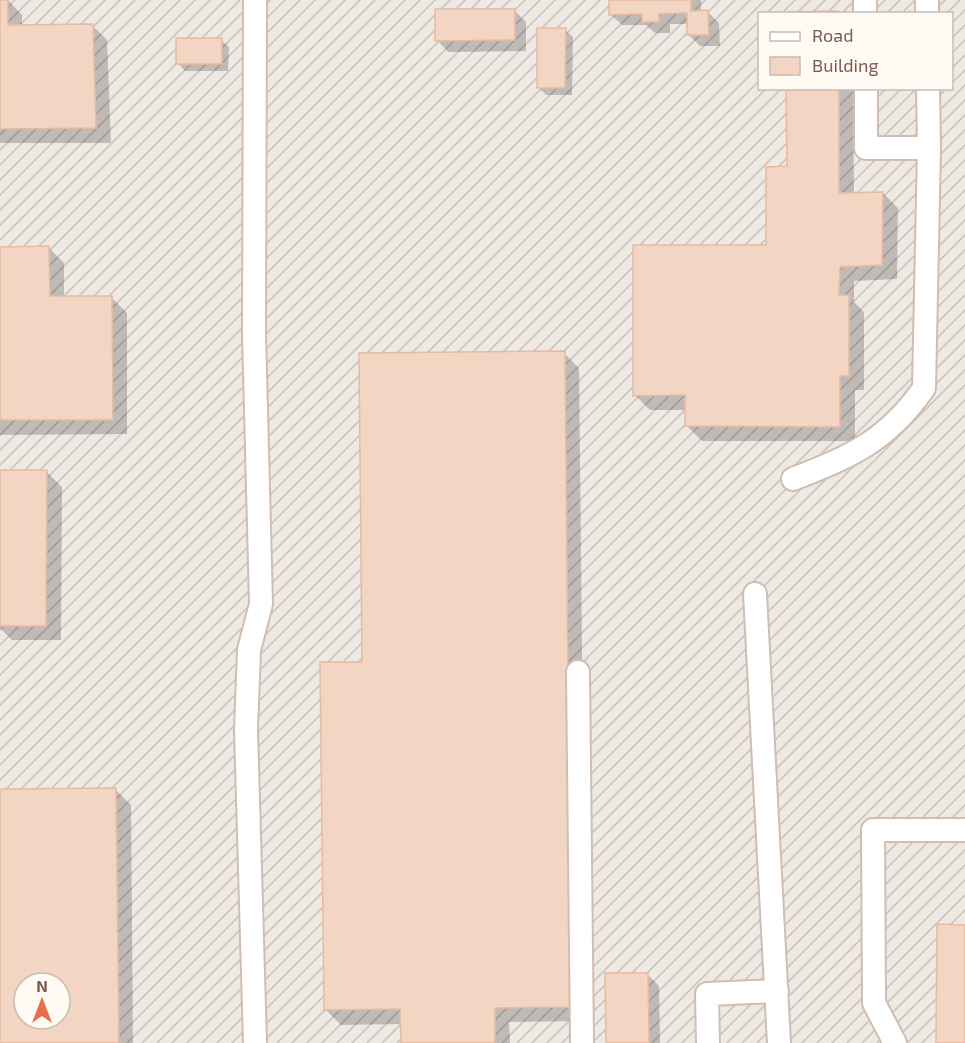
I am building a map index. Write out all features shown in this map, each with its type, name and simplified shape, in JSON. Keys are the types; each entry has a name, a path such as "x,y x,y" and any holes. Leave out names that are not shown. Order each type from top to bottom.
{"lane":[{"path":"255,0 254,333 261,604 249,650 246,730 255,1043"},
{"path":"866,90 867,148 928,148"},
{"path":"794,479 833,463 872,443 904,417 924,388 928,90"},
{"path":"755,594 779,1043"},
{"path":"578,672 582,1043"},
{"path":"895,1043 874,1003 873,830 965,830"},
{"path":"708,1043 707,994 777,991"}],"shaded area":[{"path":"0,0 965,0 965,1043 0,1043"}],"building":[{"path":"0,0 8,0 8,25 93,24 96,128 0,129"},
{"path":"609,0 691,0 691,11 708,10 709,35 687,35 687,13 659,14 659,22 642,22 642,14 609,15"},
{"path":"435,9 515,9 515,40 435,41"},
{"path":"838,11 838,12 786,12"},
{"path":"537,28 566,28 565,88 537,88"},
{"path":"176,38 222,38 222,64 176,64"},
{"path":"786,90 839,90 839,193 883,192 882,265 840,267 839,295 849,295 849,376 840,376 840,427 685,426 685,395 633,396 633,245 766,245 766,167 787,166"},
{"path":"49,246 50,296 112,296 113,420 0,420 0,247"},
{"path":"565,351 571,1007 495,1008 495,1043 401,1043 400,1009 324,1010 320,662 362,662 359,353"},
{"path":"0,470 47,470 46,626 0,626"},
{"path":"116,788 119,1043 0,1043 0,789"},
{"path":"937,924 965,925 965,1043 936,1043"},
{"path":"605,973 648,973 649,1043 606,1043"}]}
